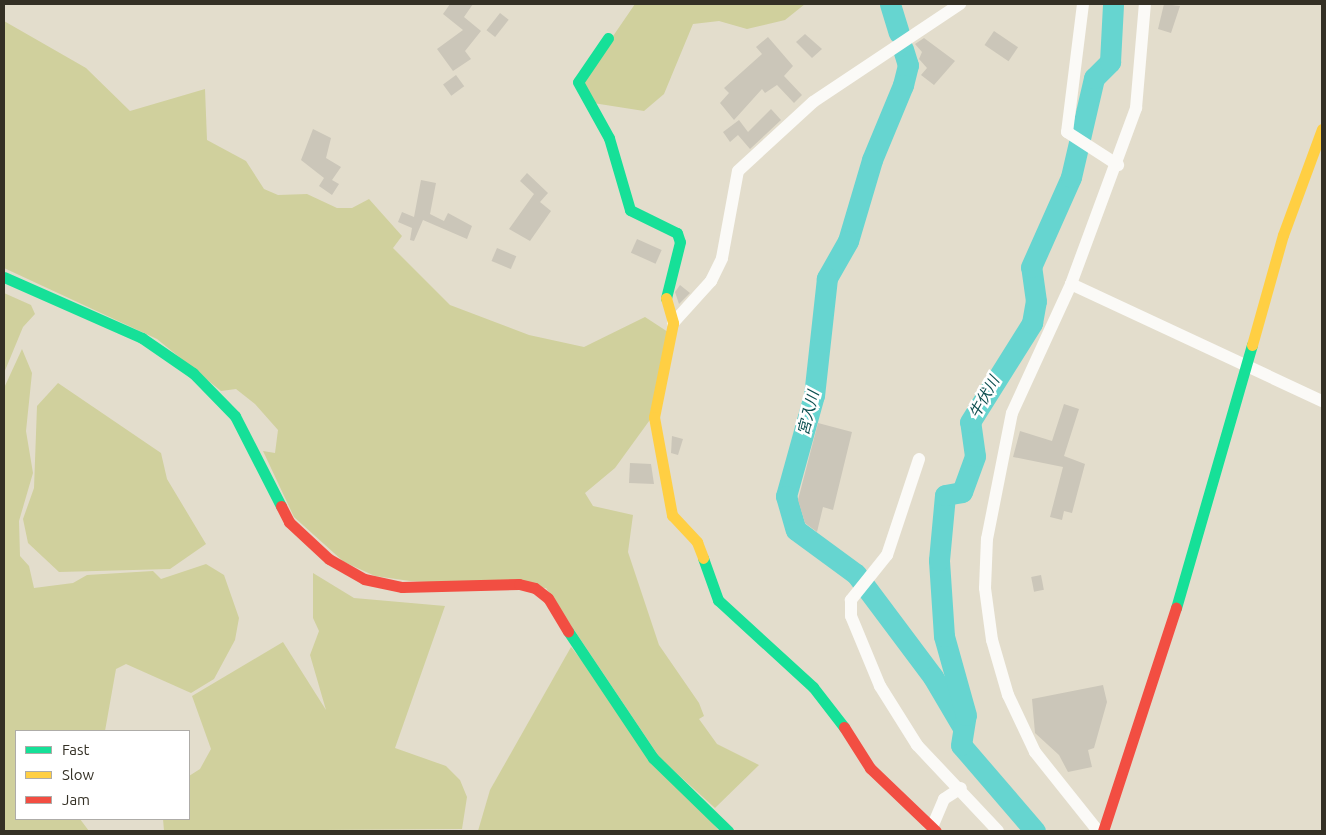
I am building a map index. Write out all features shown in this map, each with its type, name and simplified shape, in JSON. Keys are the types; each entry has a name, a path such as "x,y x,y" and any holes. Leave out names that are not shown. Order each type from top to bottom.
{"street":[{"path":"673,323 711,281 722,258 738,171 813,102 960,4"},
{"path":"1083,4 1067,132 1118,165"},
{"path":"1098,831 1056,782 1022,730 992,640 986,588 987,539 1003,445 1028,373 1071,284 1118,165 1136,108 1145,4"},
{"path":"608,38 578,82 609,138 626,204 677,233 680,242 664,292 673,323 654,417 672,515 696,542 718,600 813,687 870,768 934,828 944,799 961,788"},
{"path":"1103,831 1249,366 1283,235 1322,129"},
{"path":"4,277 142,338 193,373 235,416 288,522 329,559 364,579 402,587 519,584 535,588 548,598 598,681 653,758 728,831"},
{"path":"1071,284 1322,401"},
{"path":"919,459 887,555 857,590 851,616 880,686 917,744 961,788 998,831"}],"green space":[{"path":"635,4 805,4 785,20 747,29 719,21 693,24 664,94 644,111 593,103 583,80"},
{"path":"4,21 86,68 130,111 205,89 207,140 246,161 264,189 278,195 307,194 337,208 352,208 369,199 402,236 393,248 450,305 529,335 584,347 645,317 668,332 652,417 615,468 585,493 593,506 633,515 628,552 659,645 699,703 704,716 699,719 717,744 759,765 715,808 660,758 546,588 410,581 375,576 344,562 294,517 263,451 275,453 278,430 255,404 236,389 221,391 157,339 4,268"},
{"path":"4,293 31,305 35,314 23,327 4,373"},
{"path":"22,349 32,373 26,431 33,473 19,521 20,556 29,566 34,588 73,583 87,575 153,571 161,579 206,564 224,575 239,618 235,640 214,679 191,693 126,664 116,669 105,730 15,730 15,820 81,820 89,831 4,831 4,388"},
{"path":"58,383 161,453 167,479 206,544 170,569 59,572 28,543 23,519 34,488 37,406"},
{"path":"313,573 354,598 445,606 395,748 446,766 460,780 467,797 462,829 164,831 163,820 190,820 190,775 200,769 211,749 192,696 283,642 326,710 310,655 319,631 313,618"},
{"path":"571,647 719,831 478,831 490,790"}],"building":[{"path":"450,4 473,4 464,17 481,31 465,51 471,59 453,71 437,49 463,30 443,14"},
{"path":"1164,4 1180,6 1171,33 1158,29"},
{"path":"500,13 509,20 495,37 486,30"},
{"path":"994,31 1018,47 1009,61 984,45"},
{"path":"805,34 822,49 812,58 796,42"},
{"path":"768,37 793,66 784,76 802,95 794,103 777,85 765,93 762,89 734,120 720,103 729,93 724,88 762,54 756,47"},
{"path":"924,38 955,61 934,85 921,75 927,68 919,59 922,52 915,44"},
{"path":"456,75 464,86 451,96 443,84"},
{"path":"771,109 781,120 750,149 738,135 730,142 723,132 739,120 748,132"},
{"path":"313,129 331,138 326,158 341,167 332,180 339,184 332,195 319,186 324,178 301,160"},
{"path":"527,173 548,193 540,202 551,211 530,241 509,229 534,194 520,181"},
{"path":"421,180 436,183 430,214 444,221 448,213 472,226 467,239 423,220 414,241 410,240 412,228 398,222 402,212 414,217"},
{"path":"637,239 662,250 656,264 631,253"},
{"path":"497,248 516,256 511,269 492,261"},
{"path":"680,285 690,293 679,304 675,292"},
{"path":"1064,404 1079,409 1064,456 1085,464 1072,513 1064,511 1062,520 1050,517 1063,467 1013,457 1020,431 1052,441"},
{"path":"818,423 852,432 833,510 823,507 817,532 805,523 798,500"},
{"path":"672,436 683,439 678,455 671,453"},
{"path":"630,463 651,464 654,484 629,483"},
{"path":"1041,575 1044,590 1034,592 1031,577"},
{"path":"1103,685 1107,702 1094,748 1088,750 1092,767 1068,772 1059,755 1035,733 1032,699"}],"waterway":[{"name":"宮入川","path":"890,4 899,33"},
{"name":"牛伏川","path":"1035,831 961,745 966,715 944,636 939,560 945,495 962,492 975,456 970,422 1032,323 1036,301 1031,267 1071,177 1094,78 1110,62 1113,4"},
{"name":"宮入川","path":"903,49 908,65 903,85 872,160 848,241 827,278 814,395 786,496 796,530 856,574 933,677 962,726"}],"traffic: fast":[{"path":"608,38 578,82 609,138 630,210 677,233 680,242 666,298"},
{"path":"4,277 142,338 193,373 235,416 281,506"},
{"path":"1176,608 1252,345"},
{"path":"703,558 718,600 813,687 844,727"},
{"path":"568,631 653,758 728,831"}],"traffic: slow":[{"path":"1252,345 1283,235 1322,129"},
{"path":"666,298 673,323 654,417 672,515 697,542 703,558"}],"traffic: jam":[{"path":"281,506 289,522 329,559 364,579 402,587 519,584 535,588 548,598 568,631"},
{"path":"1103,831 1176,608"},
{"path":"844,727 870,768 936,831"}]}
